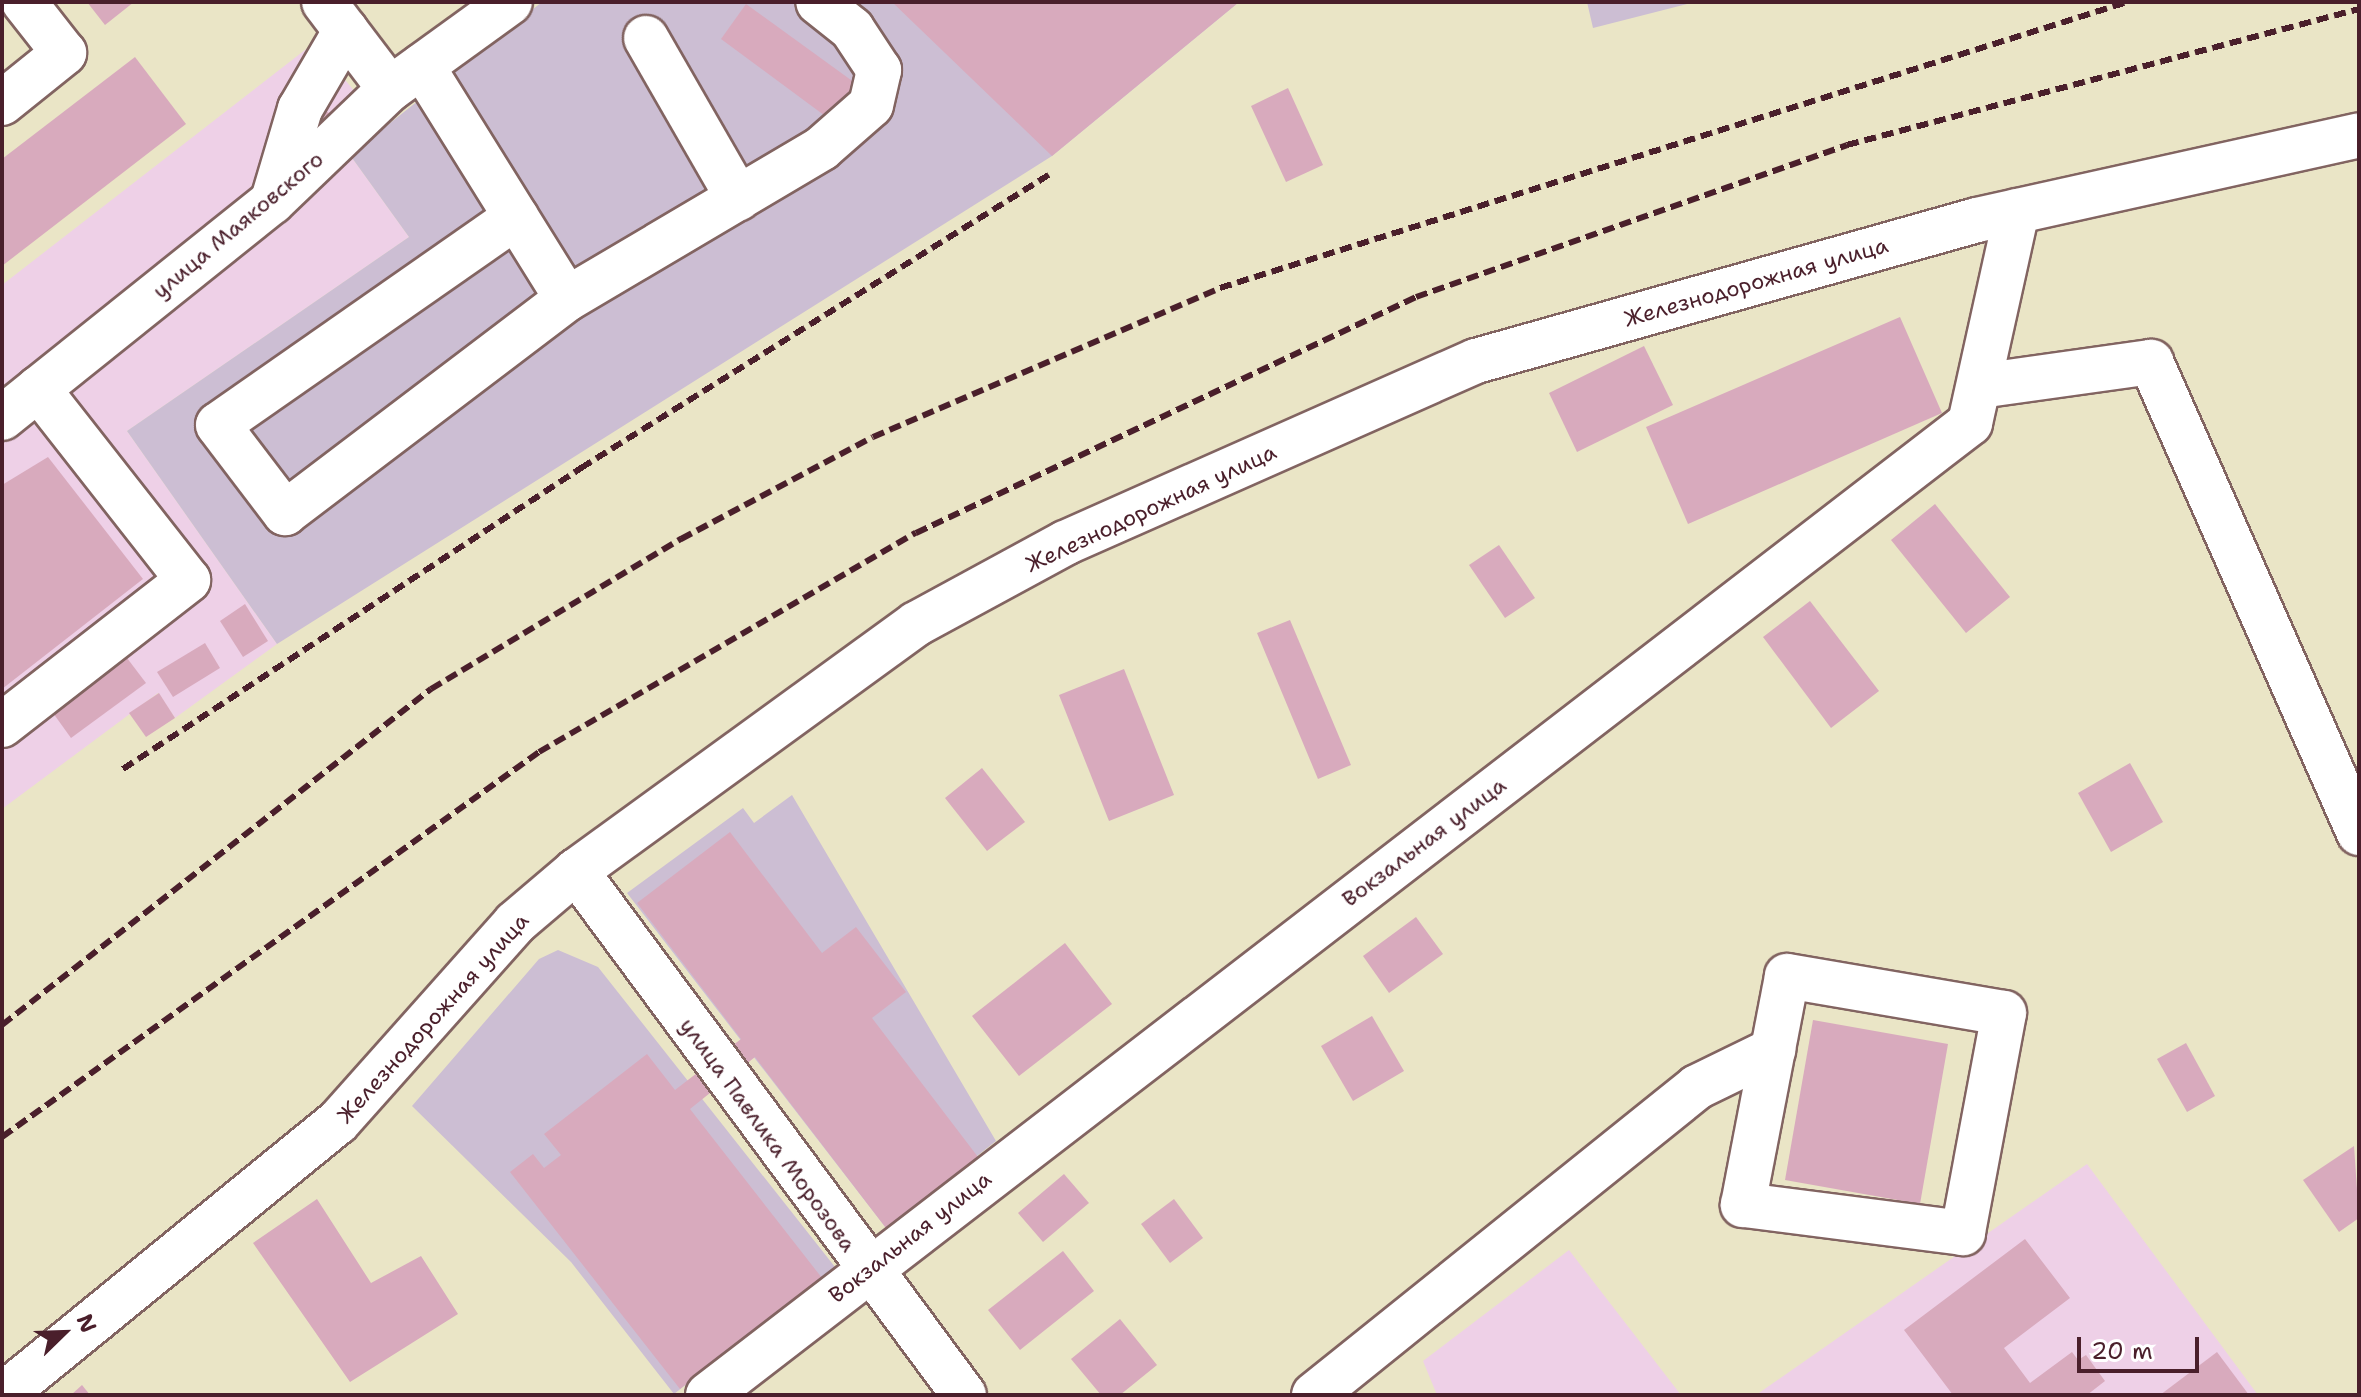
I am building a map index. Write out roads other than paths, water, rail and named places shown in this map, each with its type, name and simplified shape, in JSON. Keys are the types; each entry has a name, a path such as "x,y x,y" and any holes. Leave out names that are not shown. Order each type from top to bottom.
{"street":[{"path":"2,103 64,53 24,2"},
{"name":"улица Маяковского","path":"2,418 272,202 406,77 510,2"},
{"path":"516,217 218,425 285,513 567,299 822,148 871,105 879,70 852,29 818,2"},
{"path":"272,202 300,109 335,16 406,77 516,217 567,299"},
{"path":"646,38 738,198"},
{"name":"Железнодорожная улица","path":"3,1395 338,1122 515,923 576,871 916,624 1065,543 1476,361 2017,211 2359,135"},
{"name":"Вокзальная улица","path":"708,1395 866,1270 1970,423 2017,211"},
{"path":"1980,386 2151,362 2359,833"},
{"path":"2,725 188,580 38,389"},
{"name":"улица Павлика Морозова","path":"576,871 866,1270 964,1395"},
{"path":"1787,976 2004,1013 1963,1233 1743,1205 1773,1050 1787,976"},
{"path":"1314,1395 1697,1087 1773,1050"}],"railway":[{"path":"2,1025 431,689 681,539 873,437 1220,288 2127,2"},
{"path":"2,1137 539,752 916,533 1416,297 1847,145 2359,9"},
{"path":"123,769 581,468 1050,174"}]}
